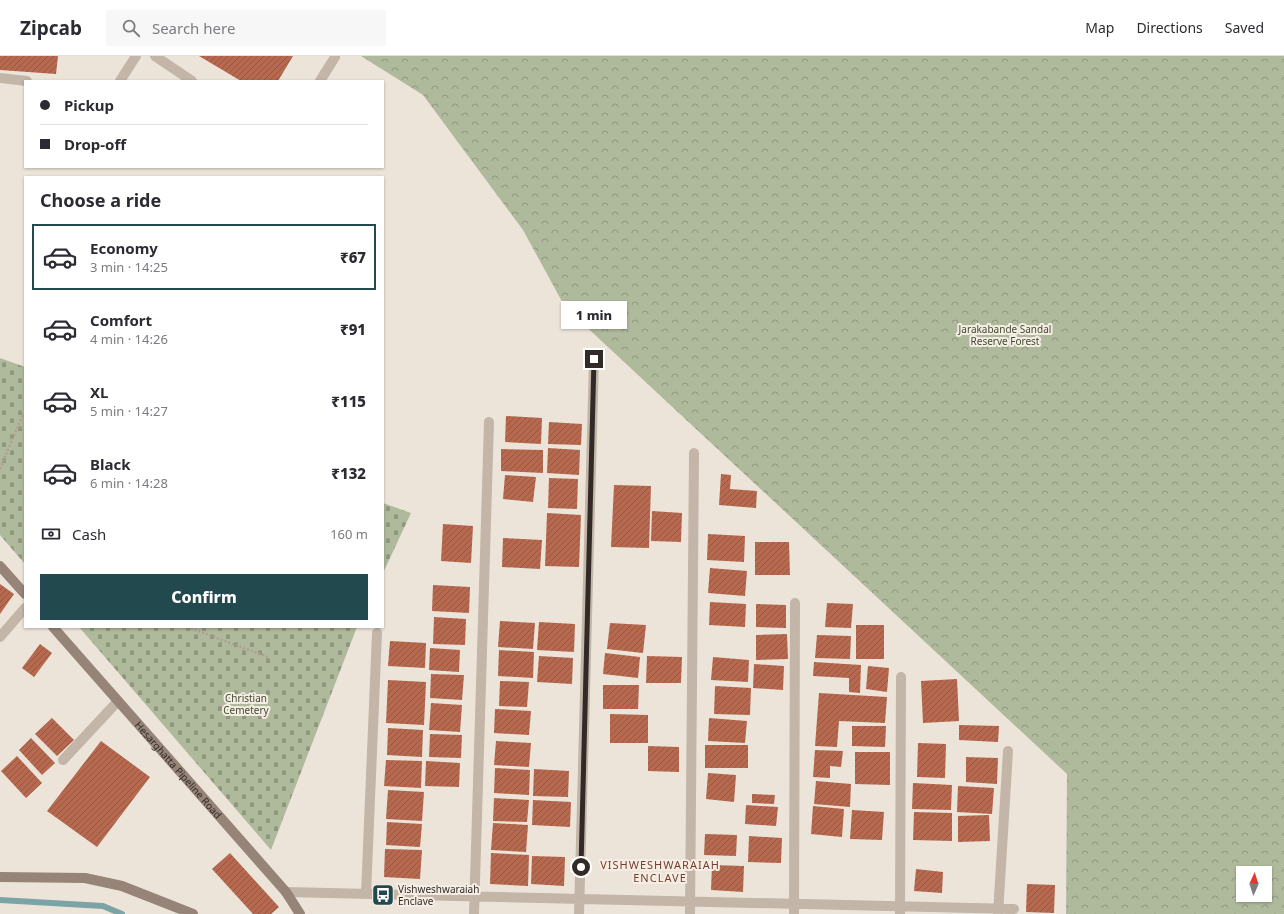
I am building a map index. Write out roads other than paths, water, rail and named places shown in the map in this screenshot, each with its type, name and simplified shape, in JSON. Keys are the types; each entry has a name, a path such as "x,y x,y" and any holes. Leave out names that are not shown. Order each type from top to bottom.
{"main road":[{"path":"0,566 24,593"},
{"name":"Hesarghatta Pipeline Road","path":"54,628 286,892 300,914"},
{"path":"0,877 85,878 122,886 192,914"}],"street":[{"path":"121,80 136,56"},
{"path":"154,56 190,80"},
{"path":"321,80 335,57"},
{"path":"0,78 24,81"},
{"path":"579,914 594,359"},
{"path":"474,914 476,897 489,422"},
{"path":"690,914 694,453"},
{"path":"794,909 795,603"},
{"path":"0,637 24,609"},
{"path":"366,894 378,633"},
{"path":"900,910 901,677"},
{"path":"63,760 118,701"},
{"path":"998,911 1008,751"},
{"path":"286,892 691,902 794,909 998,911 1014,909"}],"waterway":[{"path":"0,900 103,906 122,914"}],"place":[{"name":"Vishweshwaraiah Enclave","path":"383,895"}],"district":[{"name":"VISHWESHWARAIAH ENCLAVE","path":"660,871"}],"park label":[{"name":"Jarakabande Sandal Reserve Forest","path":"1005,334"},
{"name":"Christian Cemetery","path":"246,704"}]}
